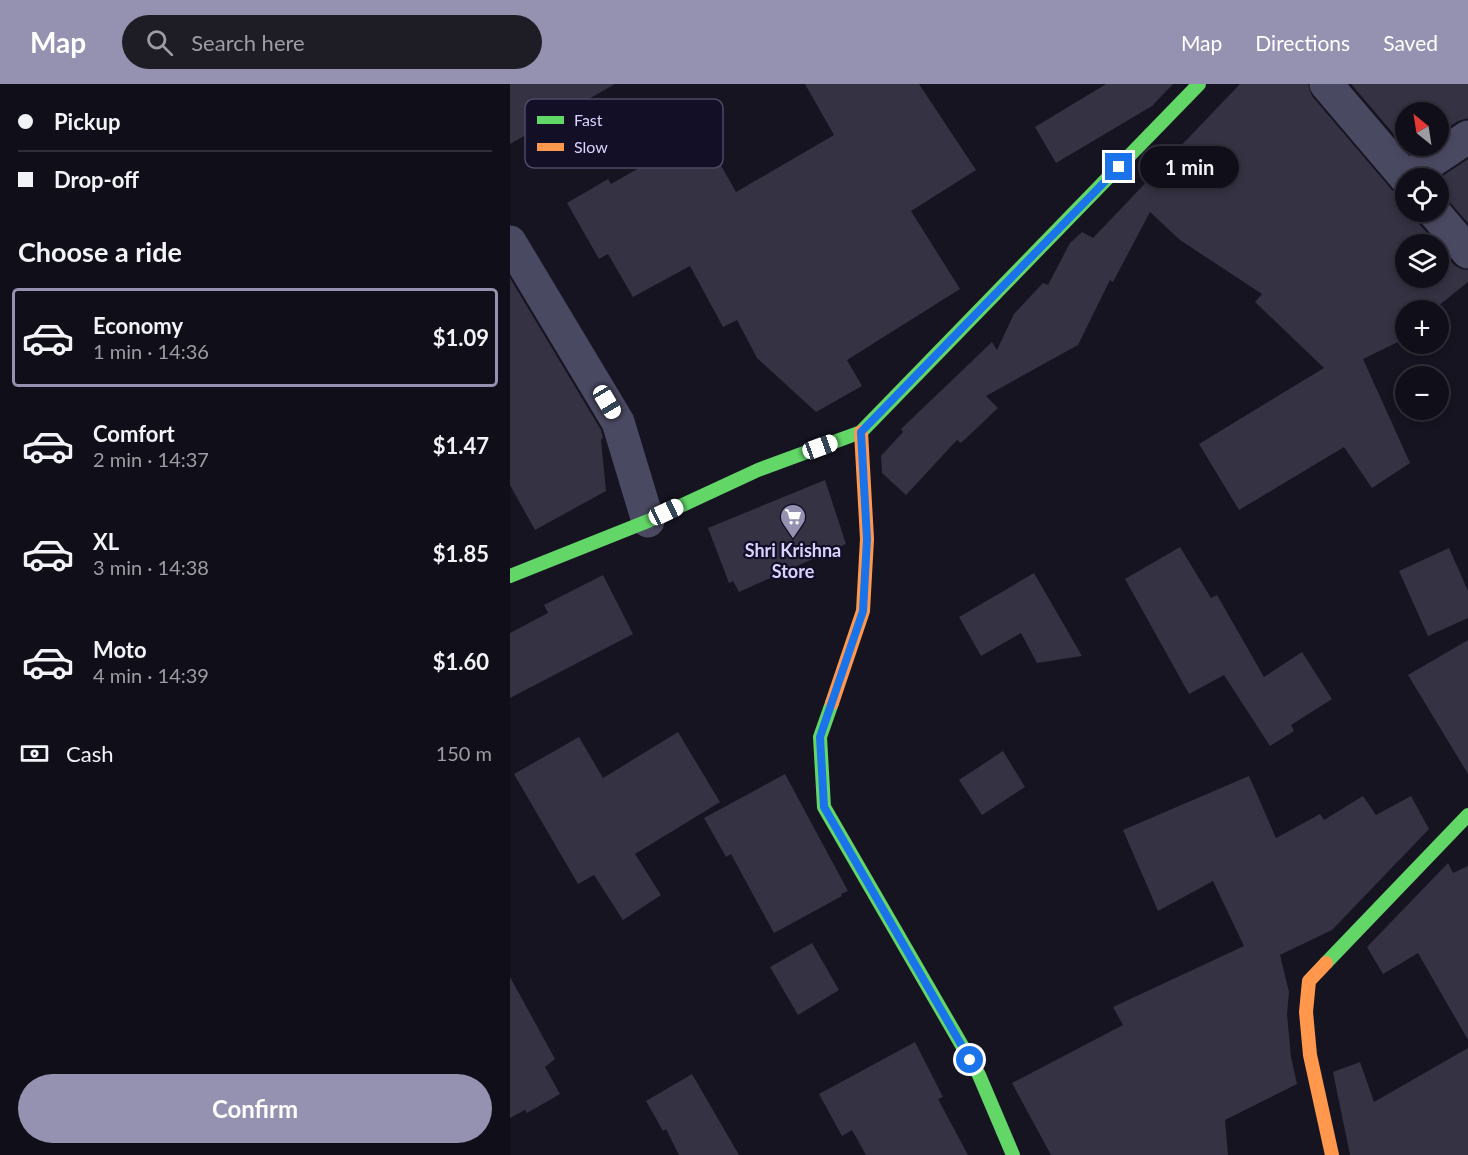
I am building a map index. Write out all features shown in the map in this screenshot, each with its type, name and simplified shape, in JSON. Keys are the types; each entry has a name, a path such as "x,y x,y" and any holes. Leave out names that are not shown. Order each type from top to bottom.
{"street":[{"path":"510,576 648,521 758,470 861,432 1199,84"},
{"path":"1326,84 1397,168"},
{"path":"1421,168 1468,137"},
{"path":"1442,222 1468,252"},
{"path":"510,242 618,422 648,521"},
{"path":"861,432 867,539 863,611 820,737 824,807 979,1075 1013,1155"},
{"path":"1332,1155 1310,1055 1306,1012 1309,981 1468,815"}],"building":[{"path":"510,84 615,84 589,99 525,99 525,135 510,144"},
{"path":"805,84 919,84 976,170 911,211 960,289 847,360 862,386 816,412 757,358 737,320 723,327 690,266 633,297 608,254 599,259 567,203 608,179 611,184 639,168 722,168 736,192 834,135"},
{"path":"1106,84 1173,84 1152,106 1056,163 1035,127"},
{"path":"1240,84 1308,84 1312,96 1395,192 1395,222 1418,222 1428,234 1395,234 1395,288 1449,288 1449,259 1454,265 1468,270 1468,282 1446,300 1395,300 1395,343 1363,359 1410,463 1372,488 1344,447 1239,510 1199,444 1324,368 1255,302 1262,294 1180,240 1150,212 1113,282 1110,280 1078,345 986,396 998,408 961,443 957,440 906,495 882,473 881,456 903,432 901,429 992,342 997,350 1014,314 1043,283 1048,285 1070,243 1082,232 1093,238"},
{"path":"1351,84 1468,84 1468,118 1449,127 1449,102 1395,102 1395,135"},
{"path":"1468,159 1468,223 1449,201 1449,172"},
{"path":"510,278 601,430 603,438 601,440 606,491 535,530 510,485"},
{"path":"825,480 846,544 739,592 733,581 729,583 708,528"},
{"path":"1180,547 1211,598 1217,595 1264,677 1302,652 1332,699 1291,725 1294,731 1270,746 1224,675 1189,694 1125,579"},
{"path":"1449,548 1468,591 1468,618 1428,636 1399,571"},
{"path":"1034,573 1082,656 1037,663 1021,633 981,656 959,617"},
{"path":"603,575 633,634 510,698 510,633 548,613 544,605"},
{"path":"1468,640 1468,774 1408,675"},
{"path":"678,732 720,802 635,854 661,895 623,920 594,875 578,884 514,774 579,737 603,778"},
{"path":"1003,751 1025,787 982,815 959,780"},
{"path":"785,774 848,891 774,933 731,854 726,857 704,818"},
{"path":"1249,776 1276,838 1320,814 1324,820 1363,796 1376,815 1411,796 1429,829 1332,930 1280,955 1289,992 1287,1014 1291,1057 1297,1084 1225,1120 1228,1155 1051,1155 1012,1083 1123,1025 1113,1007 1244,946 1213,881 1158,911 1123,830"},
{"path":"1448,863 1453,873 1468,866 1468,1040 1418,953 1383,974 1367,947"},
{"path":"812,943 839,990 798,1015 770,967"},
{"path":"510,977 555,1059 545,1067 560,1094 527,1113 525,1110 510,1118"},
{"path":"915,1042 943,1097 938,1099 968,1155 866,1155 852,1130 842,1136 819,1094"},
{"path":"1468,1048 1468,1155 1350,1155 1333,1072 1360,1062 1374,1102"},
{"path":"692,1074 739,1155 679,1155 666,1129 663,1131 646,1101"}],"traffic: fast":[{"path":"510,576 648,521 758,470 861,432 1199,84"},
{"path":"832,703 820,737 824,807 979,1075 1013,1155"},
{"path":"1326,963 1468,815"}],"traffic: slow":[{"path":"832,703 863,611 867,539 861,432"},
{"path":"1326,963 1309,981 1306,1012 1310,1055 1332,1155"}],"place":[{"name":"Shri Krishna Store","path":"793,540"}],"route":[{"path":"970,1060 824,807 820,737 863,611 867,539 861,432 1119,167"}]}
